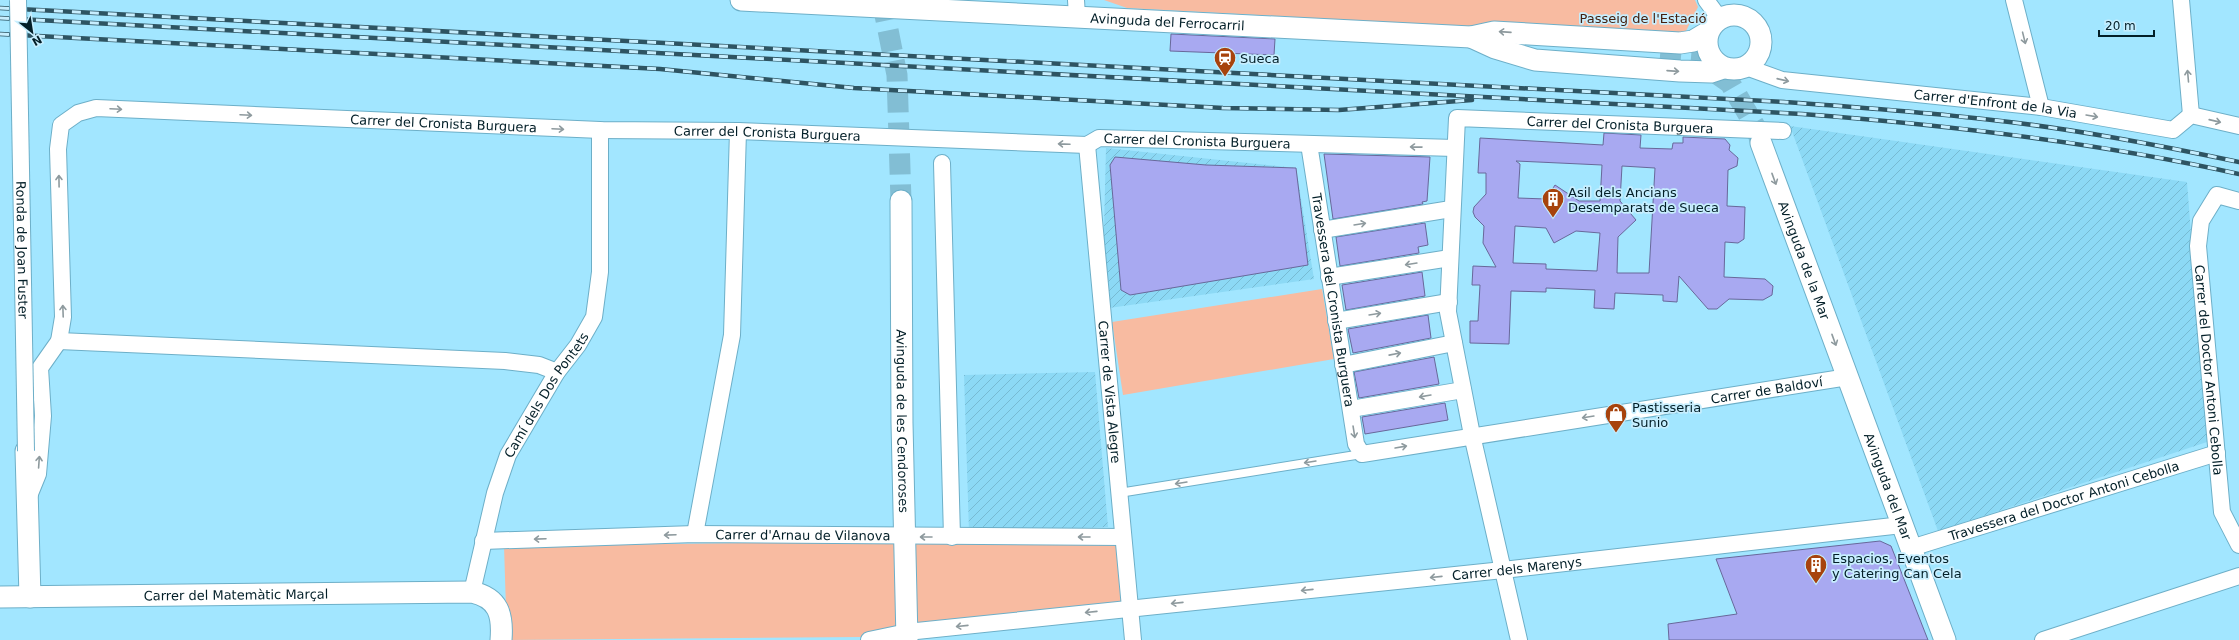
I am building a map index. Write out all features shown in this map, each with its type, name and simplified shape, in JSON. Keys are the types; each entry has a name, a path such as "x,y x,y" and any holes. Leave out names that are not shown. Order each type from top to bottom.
{"street":[{"name":"Ronda de Joan Fuster","path":"18,0 30,597"},
{"name":"Avinguda del Ferrocarril","path":"741,0 1076,8 1471,37"},
{"path":"1706,0 1723,16"},
{"path":"2014,0 2041,107"},
{"path":"2181,0 2191,115 2239,126"},
{"path":"1471,37 1494,32 1680,43 1694,41 1723,16 1741,16 1750,20 1757,27 1761,36 1758,55 1746,67 1731,70 1723,68 1717,64 1708,53 1706,46 1723,16"},
{"path":"1471,37 1495,48 1535,60 1680,71 1711,72 1723,68"},
{"path":"1495,48 1527,46 1660,56"},
{"name":"Carrer d'Enfront de la Via","path":"1746,67 1782,80 2041,107 2173,130 2191,115"},
{"name":"Carrer del Cronista Burguera","path":"78,113 96,108 600,130 738,131 1087,145 1099,138 1455,148 1457,118 1783,131"},
{"name":"Ronda de Joan Fuster","path":"28,499 38,474 43,416 40,368 59,342 63,317 58,149 61,125 78,113"},
{"name":"Camí dels Dos Pontets","path":"472,592 495,492 508,455 557,372 578,345 594,317 600,272 600,130"},
{"path":"694,534 732,335 738,131"},
{"name":"Avinguda de la Mar","path":"1761,143 1848,377"},
{"name":"Travessera del Cronista Burguera","path":"1309,144 1356,444 1362,454"},
{"name":"Carrer de Vista Alegre","path":"1087,145 1133,640"},
{"path":"1455,148 1451,209 1448,312 1472,435 1519,640"},
{"path":"942,163 952,537"},
{"name":"Carrer del Doctor Antoni Cebolla","path":"2239,201 2217,195 2201,221 2198,246 2222,512 2239,545"},
{"name":"Avinguda de les Cendoroses","path":"901,201 902,415 907,636"},
{"path":"1322,230 1451,209"},
{"path":"1329,277 1450,258"},
{"path":"1336,321 1449,302"},
{"path":"59,342 505,361 539,365 557,372"},
{"path":"1343,364 1454,343"},
{"name":"Carrer de Baldoví","path":"1362,454 1472,435 1848,377"},
{"name":"Avinguda del Mar","path":"1848,377 1945,640"},
{"path":"1351,409 1463,390"},
{"name":"Travessera del Doctor Antoni Cebolla","path":"1911,548 2217,453"},
{"name":"Carrer dels Marenys","path":"869,640 1130,608 1503,570 1902,525"},
{"name":"Carrer d'Arnau de Vilanova","path":"483,541 694,534 905,537 1123,537"},
{"path":"2043,640 2239,576"},
{"path":"472,592 485,595 501,614 501,640"},
{"name":"Carrer del Matemàtic Marçal","path":"0,597 472,592"}],"lane":[{"path":"1119,493 1362,454"}],"shaded area":[{"path":"1790,126 2187,182 2207,442 1938,531"},
{"path":"1106,148 1296,168 1314,279 1102,309"},
{"path":"1095,372 1108,527 969,532 964,375"}],"green space":[{"name":"Passeig de l'Estació","path":"1104,0 1695,0 1698,7 1686,31 1662,37 1127,8"},
{"path":"1322,289 1334,359 1123,395 1112,322"},
{"path":"901,541 901,628 865,637 507,640 504,546"},
{"path":"910,541 1118,543 1125,605 913,628"}],"building":[{"path":"1171,34 1275,39 1274,55 1170,51"},
{"name":"Asil dels Ancians Desemparats de Sueca","path":"1604,133 1641,135 1640,148 1672,149 1673,143 1683,143 1683,137 1725,139 1730,145 1729,150 1738,158 1737,166 1728,170 1727,206 1745,207 1744,239 1738,243 1725,242 1724,277 1765,279 1773,286 1772,295 1763,300 1729,299 1717,309 1708,309 1679,276 1677,302 1663,301 1663,295 1615,293 1614,309 1594,308 1595,290 1546,288 1546,292 1511,291 1509,344 1470,343 1470,321 1478,321 1480,285 1472,285 1473,266 1496,267 1483,243 1484,226 1475,217 1473,212 1474,207 1486,194 1486,173 1478,173 1480,138 1603,145","holes":["1516,161 1602,165 1600,201 1579,201 1555,185 1546,199 1518,198 1520,164","1622,166 1655,168 1649,273 1617,273 1618,237 1636,220 1620,201","1515,226 1546,228 1554,243 1576,231 1600,233 1597,271 1546,269 1546,264 1513,263"]},
{"path":"1324,154 1430,157 1427,201 1422,202 1423,204 1333,219"},
{"path":"1115,157 1206,165 1296,168 1308,265 1130,295 1121,290 1110,165"},
{"path":"1425,223 1428,245 1418,247 1419,253 1340,266 1336,237"},
{"path":"1422,272 1425,296 1346,310 1342,285"},
{"path":"1428,315 1431,338 1353,353 1348,329"},
{"path":"1434,357 1439,384 1359,398 1354,372"},
{"path":"1445,403 1448,420 1365,434 1362,417"},
{"name":"Espacios, Eventos y Catering Can Cela","path":"1880,541 1891,546 1928,640 1669,640 1668,624 1737,614 1716,559"}],"tunnel":[{"path":"882,0 897,75 901,201"},
{"path":"1660,56 1695,59 1730,83 1756,128 1761,143"}],"railway":[{"path":"0,8 1784,102 1966,117 2054,128 2116,138 2239,162"},
{"path":"0,18 1802,114 1857,118 2022,136 2131,153 2239,174"},
{"path":"0,34 660,69 854,88 1223,108 1339,110 1472,100"}],"place":[{"name":"Sueca","path":"1225,78"},
{"name":"Asil dels Ancians Desemparats de Sueca","path":"1553,218"},
{"name":"Pastisseria Sunio","path":"1616,434"},
{"name":"Espacios, Eventos y Catering Can Cela","path":"1816,584"}]}
